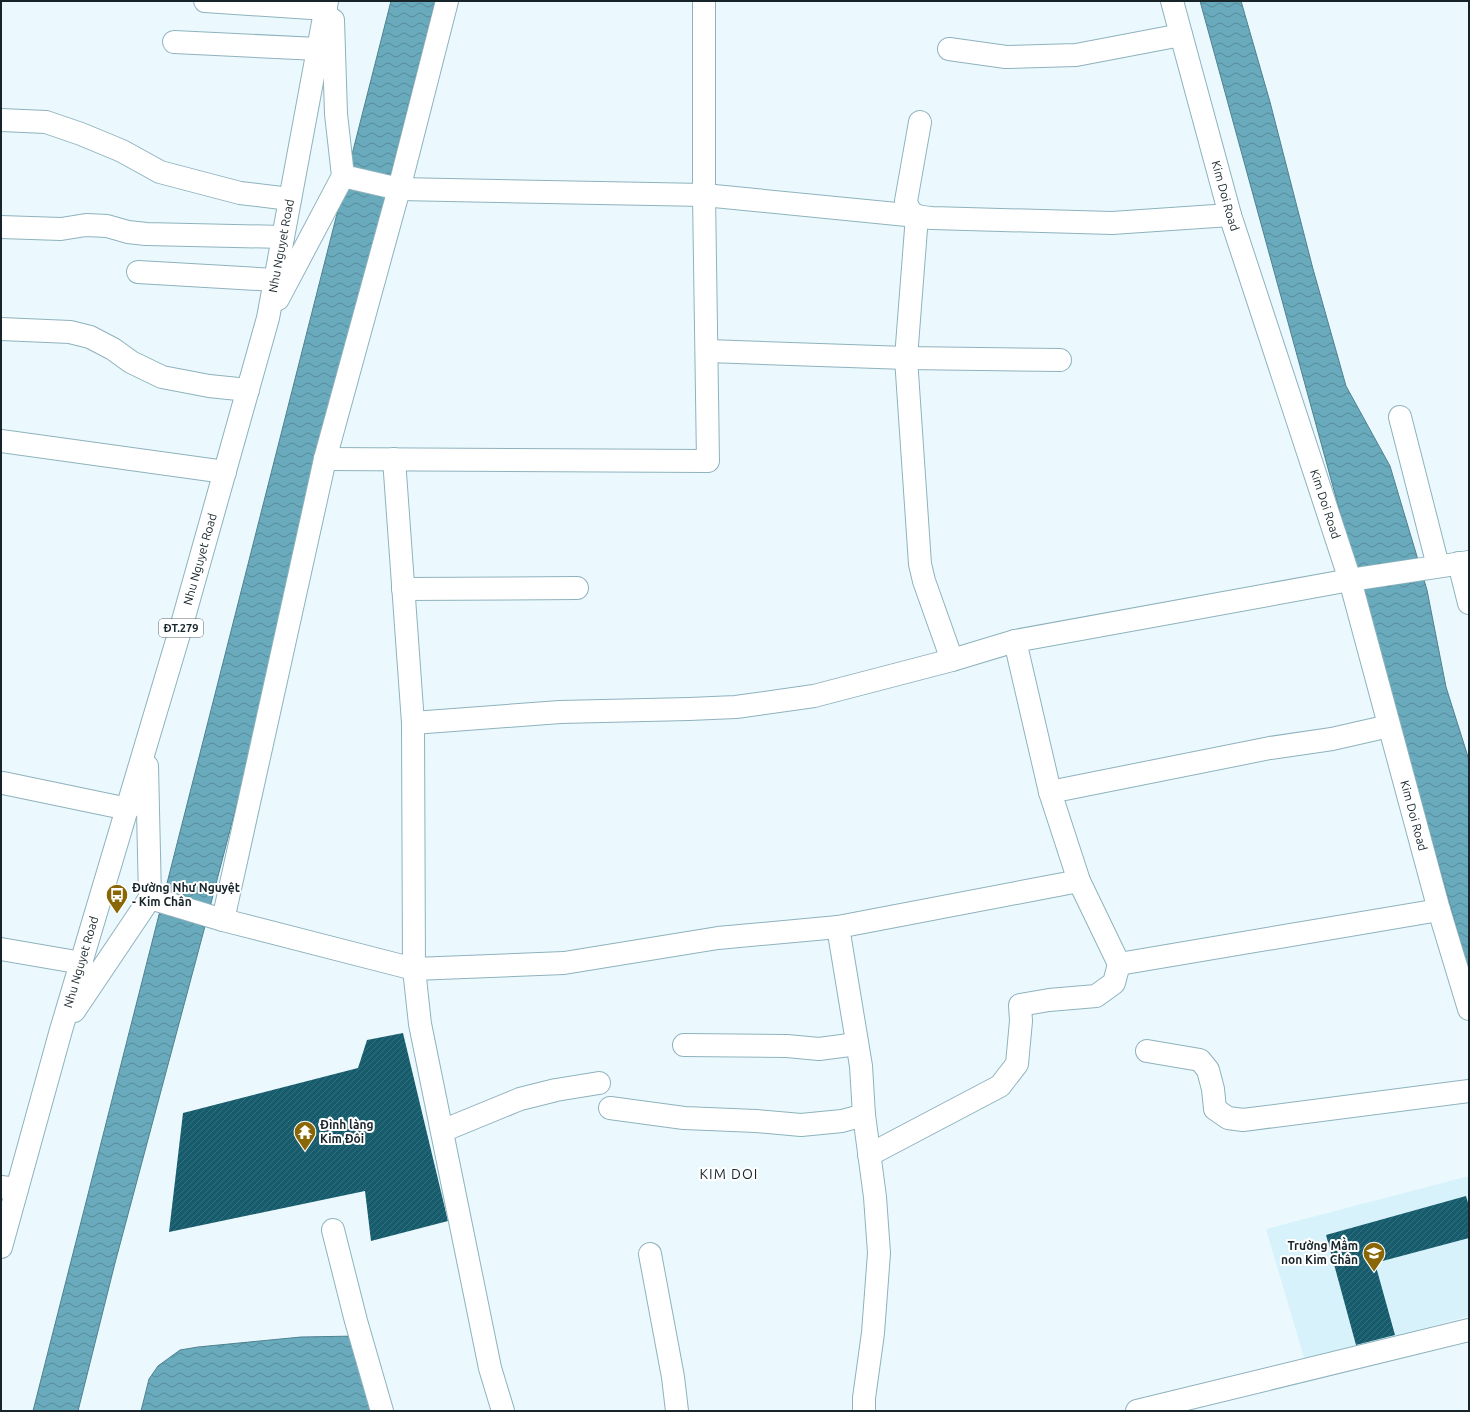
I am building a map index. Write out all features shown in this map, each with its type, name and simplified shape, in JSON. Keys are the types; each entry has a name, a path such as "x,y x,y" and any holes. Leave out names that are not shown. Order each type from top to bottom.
{"street":[{"path":"205,1 328,4 336,114 343,176 268,318"},
{"path":"223,920 325,459 399,189 447,1"},
{"path":"325,459 708,461 708,351 704,195 704,1"},
{"name":"Kim Doi Road","path":"1172,1 1230,215 1360,578 1389,726 1439,910 1469,1010"},
{"name":"Nhu Nguyet Road","path":"1,1247 9,1188 62,1030 146,749 268,318 318,49 328,4"},
{"path":"949,48 1006,57 1076,55 1181,35"},
{"path":"174,42 318,49"},
{"path":"1,120 46,122 81,134 122,151 160,172 240,193 290,199"},
{"path":"917,216 909,209 906,201 920,122"},
{"path":"343,176 399,189 704,195 932,218 1112,223 1230,215"},
{"path":"917,216 906,358 920,564 924,581 952,660"},
{"path":"1,227 61,229 86,225 107,226 128,232 146,234 283,237"},
{"path":"138,272 275,280"},
{"path":"1,330 70,332 90,336 113,349 131,362 162,377 209,386 248,390"},
{"path":"708,351 906,358 1060,360"},
{"path":"1400,418 1469,603"},
{"path":"1,441 225,472"},
{"path":"394,459 412,723 414,969 420,1024 490,1368 503,1411"},
{"path":"412,723 560,712 736,707 814,696 952,660 1015,641 1360,578 1455,564"},
{"path":"402,589 577,588"},
{"path":"869,1155 1000,1086 1017,1064 1021,1021 1020,1005 1049,1000 1096,996 1114,984 1120,964 1079,881 1050,792 1015,641"},
{"path":"1050,792 1270,748 1332,739 1389,726"},
{"path":"62,1030 150,898 146,749"},
{"path":"3,783 128,809"},
{"path":"150,898 223,920 414,969 564,963 718,938 838,927 1079,881"},
{"path":"1120,964 1439,910"},
{"path":"838,927 861,1066 864,1116 875,1197 879,1253 873,1333 864,1398 864,1411"},
{"path":"1,949 82,963"},
{"path":"684,1045 787,1046 819,1049 858,1044"},
{"path":"1148,1051 1200,1060 1208,1070 1213,1089 1215,1108 1228,1118 1243,1120 1469,1091"},
{"path":"442,1131 520,1099 599,1083"},
{"path":"610,1108 684,1118 756,1121 801,1125 842,1121 864,1116"},
{"path":"333,1230 356,1321 382,1411"},
{"path":"650,1254 673,1377 677,1411"},
{"path":"1137,1411 1469,1330"}],"shaded area":[{"name":"Trường Mầm non Kim Chân","path":"1469,1176 1469,1316 1305,1361 1266,1229"}],"water":[{"path":"391,1 435,1 386,193 267,688 115,1263 78,1411 33,1411"},
{"path":"1200,1 1241,1 1270,102 1313,269 1346,386 1390,466 1427,590 1446,687 1469,760 1469,972 1352,556"},
{"path":"358,1336 381,1411 141,1411 149,1379 158,1366 180,1350 301,1337"}],"building":[{"name":"Đình làng Kim Đôi","path":"403,1033 448,1221 371,1241 365,1191 169,1232 183,1113 358,1068 367,1040"},
{"path":"1466,1196 1469,1206 1469,1238 1375,1263 1395,1335 1356,1345 1326,1235"}],"place":[{"name":"Đường Như Nguyệt - Kim Chân","path":"117,914"},
{"name":"Đình làng Kim Đôi","path":"305,1152"},
{"name":"Trường Mầm non Kim Chân","path":"1374,1272"}],"district":[{"name":"KIM DOI","path":"729,1174"}]}
